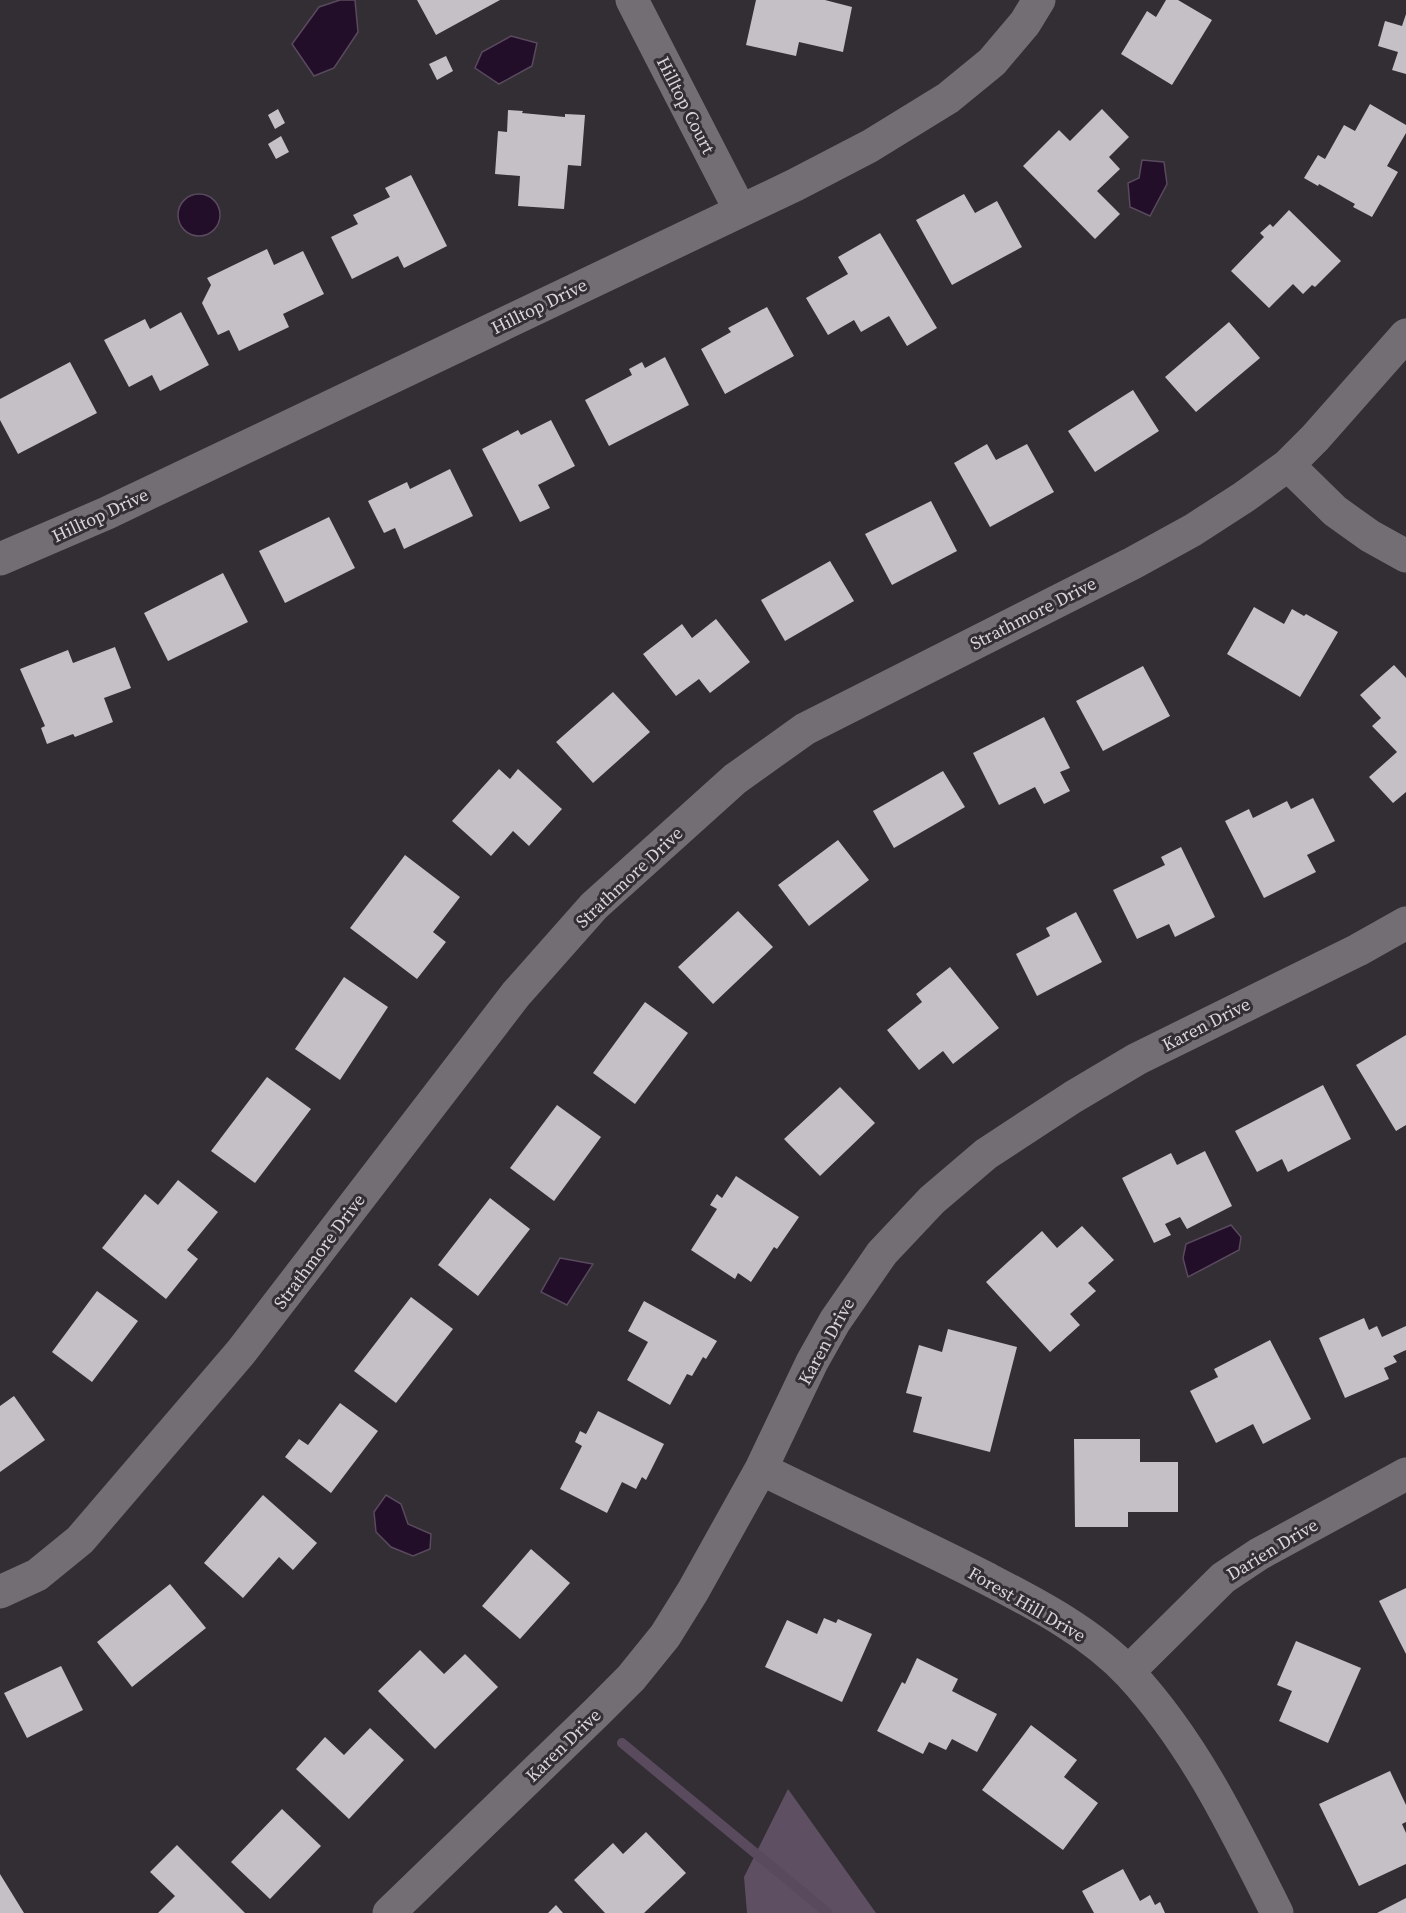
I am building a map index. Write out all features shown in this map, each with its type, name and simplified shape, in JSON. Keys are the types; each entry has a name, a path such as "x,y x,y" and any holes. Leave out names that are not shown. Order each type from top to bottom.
{"street":[{"name":"Hilltop Court","path":"632,0 740,210"},
{"name":"Hilltop Drive","path":"0,559 107,513 795,185 870,146 948,98 992,62 1025,23 1039,0"},
{"name":"Strathmore Drive","path":"0,1592 37,1575 80,1540 241,1352 516,994 594,906 735,779 805,729 1133,563 1193,530 1244,497 1287,465 1315,438 1406,335"},
{"path":"1287,465 1335,511 1370,536 1406,556"},
{"name":"Karen Drive","path":"389,1913 631,1678 665,1636 693,1591 761,1469 812,1362 835,1321 882,1253 956,1178 1030,1124 1137,1059 1358,950 1406,923"},
{"name":"Forest Hill Drive","path":"761,1469 1008,1590 1071,1627 1128,1672 1164,1714 1194,1758 1224,1809 1277,1913"},
{"name":"Darien Drive","path":"1128,1672 1223,1578 1275,1545 1406,1474"}],"shaded area":[{"path":"340,0 355,0 358,32 334,68 314,76 292,44 319,7"},
{"path":"511,36 537,43 532,66 499,84 475,68 482,52"},
{"path":"1142,160 1164,162 1167,184 1150,216 1130,207 1128,183 1139,178"},
{"path":"199,194 207,195 214,200 219,207 219,223 214,230 207,235 199,236 191,235 184,230 179,223 178,215 179,207 184,200 191,195"},
{"path":"1231,1225 1241,1237 1239,1250 1188,1277 1183,1258 1186,1244"},
{"path":"560,1258 593,1264 567,1305 541,1292"},
{"path":"386,1495 401,1504 408,1524 431,1534 430,1549 413,1556 391,1547 376,1532 374,1512"},
{"path":"788,1789 876,1913 747,1913 744,1877"}],"building":[{"path":"417,0 500,0 436,35"},
{"path":"756,0 825,0 852,7 843,52 799,42 796,56 746,45"},
{"path":"1166,0 1178,0 1212,20 1172,85 1121,54 1147,11 1156,17"},
{"path":"1406,14 1406,74 1392,70 1398,52 1378,46 1385,21 1402,26"},
{"path":"446,56 453,71 437,80 429,64"},
{"path":"1370,104 1406,125 1406,133 1387,166 1398,172 1372,217 1353,207 1355,204 1304,178 1318,155 1325,159 1344,125 1355,131"},
{"path":"278,109 285,123 275,129 268,115"},
{"path":"1102,109 1129,137 1109,157 1120,169 1097,191 1120,214 1095,239 1023,166 1059,130 1070,141"},
{"path":"508,110 565,117 565,114 585,115 581,166 568,165 564,209 518,206 520,176 495,174 498,131 507,132"},
{"path":"281,136 289,152 276,159 268,144"},
{"path":"411,175 447,246 404,268 398,256 352,279 331,237 358,224 353,215 390,197 385,188"},
{"path":"964,194 975,213 997,201 1022,247 952,285 916,220"},
{"path":"1289,210 1341,261 1315,287 1312,285 1303,294 1293,284 1269,308 1231,271 1264,237 1260,233 1270,224 1273,227"},
{"path":"880,233 937,328 907,346 889,316 861,332 854,320 828,335 806,298 848,274 838,257"},
{"path":"267,249 274,265 303,251 324,294 283,314 289,327 239,351 229,330 218,335 202,303 211,285 207,278"},
{"path":"767,307 794,356 725,394 701,349 731,332 728,328"},
{"path":"181,312 209,365 160,391 152,375 129,387 104,340 145,319 150,329"},
{"path":"1229,322 1260,358 1196,412 1165,377"},
{"path":"665,357 689,405 609,446 585,400 632,375 629,369 642,362 645,368"},
{"path":"70,362 97,413 18,454 0,420 0,399"},
{"path":"1133,390 1159,431 1095,472 1068,431"},
{"path":"551,420 575,466 538,485 550,508 520,522 482,449 518,430 521,435"},
{"path":"987,444 996,460 1027,444 1054,492 990,527 954,463"},
{"path":"450,469 473,516 404,549 395,528 384,533 368,501 407,482 410,489"},
{"path":"931,501 957,551 892,585 865,534"},
{"path":"329,517 355,568 285,603 259,551"},
{"path":"830,561 854,601 785,641 761,600"},
{"path":"223,573 248,622 168,661 144,613"},
{"path":"1254,607 1284,624 1292,609 1338,632 1300,697 1227,654"},
{"path":"716,619 750,662 710,693 699,679 676,696 643,654 682,624 692,638"},
{"path":"115,647 131,688 104,698 113,722 75,737 73,734 47,744 41,728 45,726 20,669 68,650 73,663"},
{"path":"1394,665 1406,678 1406,792 1393,803 1369,777 1397,752 1372,726 1381,718 1360,695"},
{"path":"1143,666 1170,716 1103,751 1076,701"},
{"path":"613,692 650,732 593,783 556,742"},
{"path":"1044,717 1070,768 1060,772 1070,791 1044,804 1035,787 999,805 973,753"},
{"path":"499,769 510,779 518,769 562,809 529,846 513,831 491,856 452,821"},
{"path":"943,771 965,807 894,848 873,811"},
{"path":"1313,798 1335,841 1307,855 1316,872 1264,898 1225,821 1249,809 1253,818 1287,801 1291,809"},
{"path":"838,840 869,880 809,926 778,885"},
{"path":"1181,847 1215,917 1175,937 1169,924 1137,939 1113,890 1165,865 1161,857"},
{"path":"405,855 460,897 433,932 446,942 417,979 350,928"},
{"path":"738,911 773,947 713,1004 678,967"},
{"path":"1076,912 1102,962 1037,996 1016,954 1050,936 1046,928"},
{"path":"950,967 999,1028 953,1064 943,1051 919,1070 887,1030 922,1002 916,994"},
{"path":"344,977 388,1007 340,1080 295,1049"},
{"path":"645,1002 688,1033 635,1104 593,1073"},
{"path":"1406,1035 1406,1125 1396,1131 1356,1065"},
{"path":"267,1077 311,1109 255,1183 211,1151"},
{"path":"1323,1085 1351,1139 1288,1172 1282,1159 1257,1172 1235,1131"},
{"path":"840,1087 875,1123 820,1176 784,1139"},
{"path":"557,1105 601,1137 554,1201 510,1168"},
{"path":"1205,1151 1232,1206 1187,1229 1180,1217 1165,1224 1171,1235 1154,1243 1122,1178 1171,1153 1177,1165"},
{"path":"736,1176 799,1217 777,1249 774,1247 751,1282 738,1273 735,1279 691,1250 717,1209 710,1205 717,1194 722,1198"},
{"path":"178,1180 218,1212 187,1250 198,1259 166,1299 102,1248 145,1194 158,1205"},
{"path":"490,1198 530,1229 478,1296 438,1265"},
{"path":"1082,1226 1114,1260 1088,1283 1096,1291 1070,1314 1080,1325 1050,1352 986,1282 1042,1231 1057,1248"},
{"path":"97,1291 138,1321 92,1382 52,1352"},
{"path":"411,1297 453,1329 396,1403 354,1371"},
{"path":"644,1301 717,1341 706,1359 703,1357 692,1376 687,1374 670,1405 627,1380 648,1342 628,1331"},
{"path":"1364,1318 1369,1330 1377,1326 1382,1337 1406,1326 1406,1350 1393,1356 1397,1362 1384,1368 1389,1379 1345,1398 1319,1338"},
{"path":"948,1329 1017,1347 990,1452 913,1432 922,1397 906,1393 919,1345 942,1352"},
{"path":"1270,1340 1311,1419 1263,1444 1253,1424 1216,1443 1190,1391 1218,1377 1214,1369"},
{"path":"14,1396 45,1440 0,1472 0,1406"},
{"path":"340,1403 378,1431 331,1493 285,1457 299,1439 308,1445"},
{"path":"598,1411 664,1444 646,1480 642,1477 636,1489 622,1482 607,1513 560,1489 582,1446 575,1442 580,1431 586,1434"},
{"path":"1074,1439 1140,1439 1140,1462 1178,1462 1178,1512 1128,1512 1128,1527 1075,1527"},
{"path":"263,1495 317,1543 293,1570 279,1557 243,1598 204,1563"},
{"path":"531,1549 570,1583 520,1639 482,1606"},
{"path":"170,1584 206,1628 132,1687 97,1642"},
{"path":"1406,1588 1406,1654 1379,1601"},
{"path":"824,1618 836,1623 838,1619 872,1634 842,1702 765,1667 787,1620 817,1634"},
{"path":"1296,1641 1361,1668 1328,1743 1279,1721 1292,1691 1277,1685"},
{"path":"420,1650 444,1674 465,1654 498,1687 435,1749 378,1691"},
{"path":"917,1658 958,1679 952,1691 997,1714 977,1752 952,1739 946,1750 929,1742 923,1754 877,1731 902,1682 905,1684"},
{"path":"61,1666 83,1710 27,1738 4,1693"},
{"path":"1031,1725 1077,1760 1064,1777 1098,1803 1063,1850 982,1790"},
{"path":"370,1728 404,1760 349,1819 296,1769 325,1737 344,1755"},
{"path":"1390,1771 1406,1805 1406,1822 1402,1824 1406,1833 1406,1864 1359,1886 1319,1804"},
{"path":"282,1809 321,1846 270,1899 231,1862"},
{"path":"646,1832 686,1873 644,1913 605,1913 574,1880 613,1843 623,1854"},
{"path":"177,1845 245,1913 158,1913 175,1896 150,1872"},
{"path":"1123,1869 1140,1901 1150,1895 1155,1905 1160,1902 1165,1913 1094,1913 1082,1891"},
{"path":"0,1874 24,1913 0,1913"},
{"path":"1406,1898 1406,1913 1377,1913"},
{"path":"556,1905 563,1913 548,1913"}],"waterway":[{"path":"622,1743 828,1913"}]}
